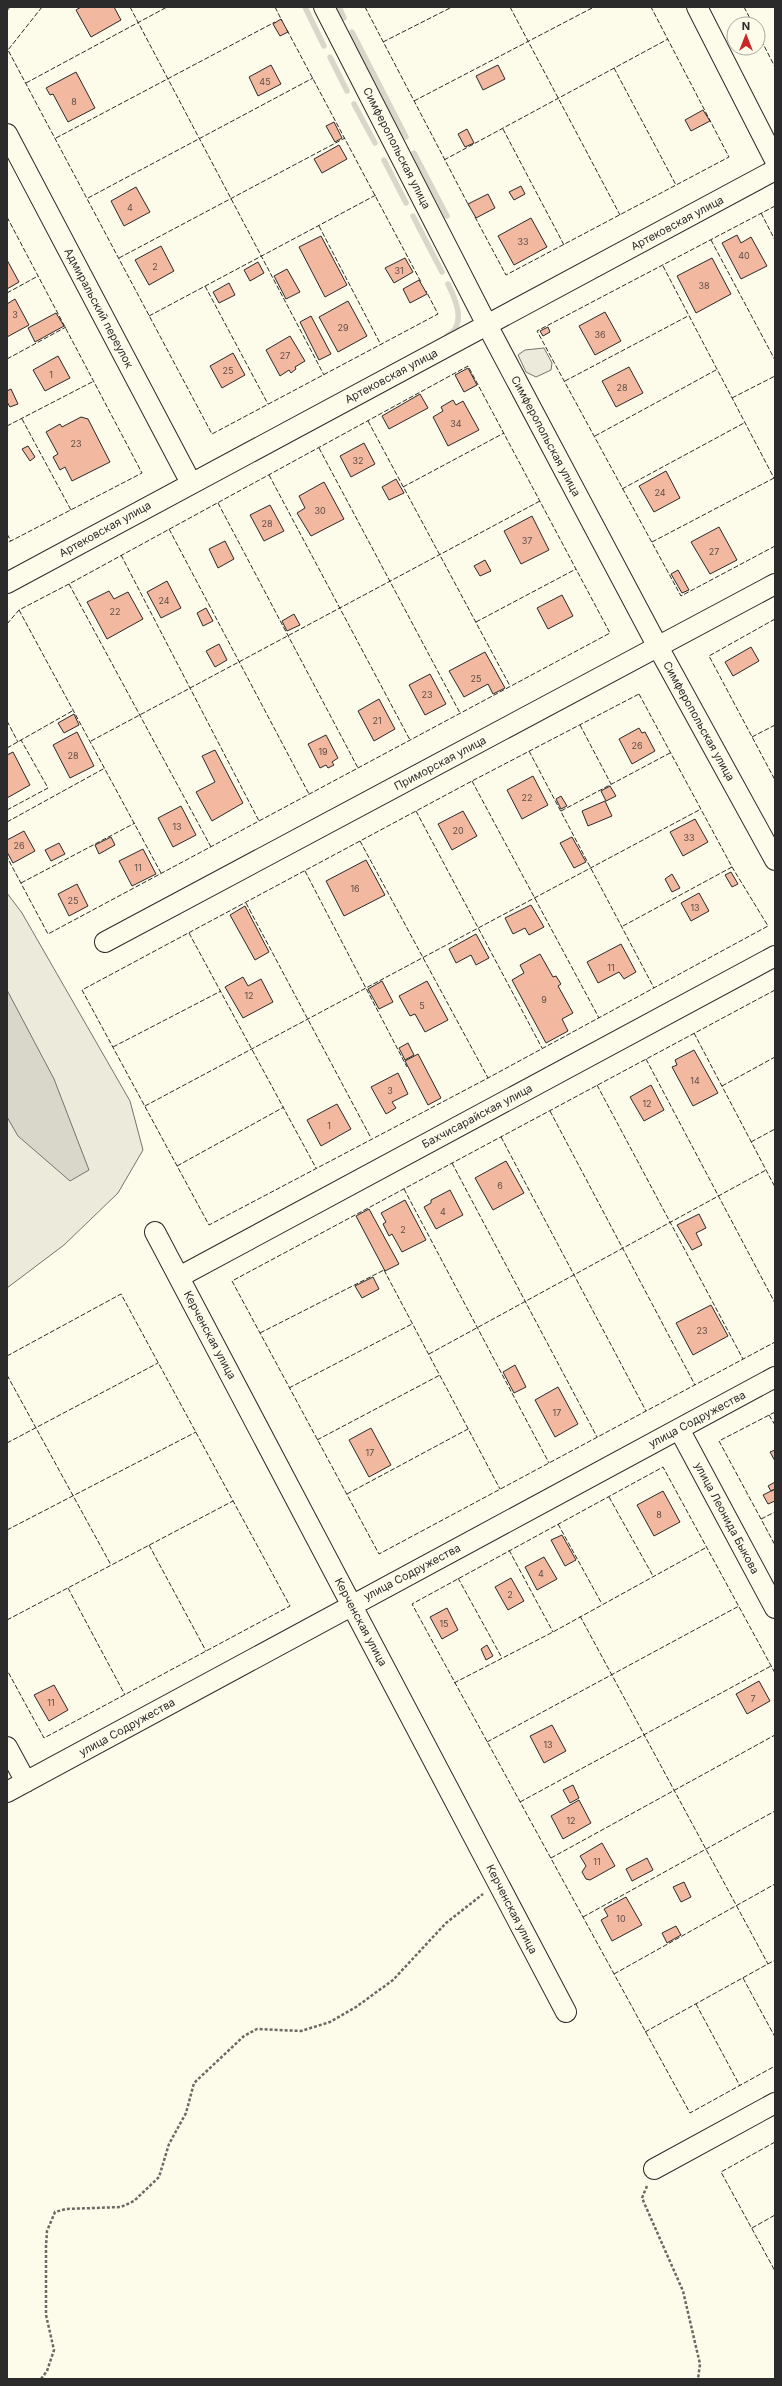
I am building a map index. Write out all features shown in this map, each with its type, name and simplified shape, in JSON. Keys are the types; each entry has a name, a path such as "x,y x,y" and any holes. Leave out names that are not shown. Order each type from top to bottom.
{"street":[{"name":"Симферопольская улица","path":"324,7 487,325 658,646 775,860"},
{"path":"697,7 775,160"},
{"name":"Адмиральский переулок","path":"7,134 191,483"},
{"name":"Артековская улица","path":"7,583 775,170"},
{"name":"Приморская улица","path":"105,942 775,584"},
{"name":"Бахчисарайская улица","path":"179,1277 775,956"},
{"name":"Керченская улица","path":"155,1232 566,2012"},
{"name":"улица Содружества","path":"7,1792 352,1604 775,1377"},
{"name":"улица Леонида Быкова","path":"679,1429 775,1608"},
{"path":"7,1747 26,1782"},
{"path":"654,2169 775,2104"}],"path":[{"path":"41,2379 47,2371 54,2350 46,2315 46,2246 47,2231 56,2212 66,2209 121,2207 134,2200 159,2177 169,2144 186,2113 194,2083 244,2036 257,2029 301,2031 330,2022 356,2007 393,1980 446,1923 498,1881"},
{"path":"654,2169 642,2198 683,2291 700,2364 698,2379"}],"shaded area":[{"path":"544,348 552,363 551,370 536,377 526,372 518,355 525,350"},
{"path":"7,893 22,913 130,1101 143,1150 118,1193 64,1245 7,1288"},
{"path":"7,990 54,1079 89,1170 70,1181 18,1136 7,1117"}],"building":[{"path":"81,7 114,7 121,20 91,37 76,10"},
{"path":"281,19 288,32 280,36 273,24"},
{"path":"271,65 281,84 258,96 249,77"},
{"path":"498,65 505,79 483,90 476,76"},
{"path":"76,72 95,108 68,122 53,94 50,95 46,88"},
{"path":"703,110 710,121 691,131 685,120"},
{"path":"334,122 342,138 335,142 326,126"},
{"path":"467,129 474,143 465,147 458,134"},
{"path":"339,145 347,159 322,173 314,159"},
{"path":"521,186 525,194 514,200 509,192"},
{"path":"136,187 150,212 124,226 111,201"},
{"path":"488,194 495,208 476,218 468,204"},
{"path":"531,218 547,247 514,265 498,236"},
{"path":"737,235 741,243 751,237 767,266 741,279 722,243"},
{"path":"321,236 347,285 325,297 299,247"},
{"path":"161,246 174,271 149,285 135,260"},
{"path":"405,258 413,272 394,283 385,268"},
{"path":"712,258 731,294 696,313 677,276"},
{"path":"7,260 19,282 7,289"},
{"path":"258,262 264,273 250,281 244,270"},
{"path":"287,269 300,292 286,299 274,276"},
{"path":"419,280 427,294 410,303 403,289"},
{"path":"229,283 235,295 219,303 213,292"},
{"path":"15,299 29,325 7,337 7,304"},
{"path":"348,301 367,336 338,352 319,317"},
{"path":"605,312 621,341 595,355 579,326"},
{"path":"56,313 64,326 35,342 28,328"},
{"path":"311,316 331,354 319,360 300,322"},
{"path":"548,327 550,332 543,336 540,331"},
{"path":"290,336 305,361 295,367 296,369 291,373 289,370 280,376 266,350"},
{"path":"233,353 245,375 222,388 210,366"},
{"path":"58,356 70,378 45,391 33,370"},
{"path":"629,367 643,393 616,407 602,381"},
{"path":"468,368 477,385 464,392 455,375"},
{"path":"11,389 18,404 10,407 7,402 7,391"},
{"path":"420,394 428,408 389,429 382,416"},
{"path":"453,400 456,405 463,401 479,430 448,446 433,417 443,411 441,407"},
{"path":"81,417 88,419 110,462 72,481 65,467 60,470 53,457 58,454 46,432 60,424 62,427"},
{"path":"364,443 375,464 351,477 340,456"},
{"path":"28,446 35,457 30,461 22,449"},
{"path":"666,471 680,498 654,512 639,486"},
{"path":"396,479 404,493 389,500 382,487"},
{"path":"324,482 344,519 311,536 297,513 305,508 299,496"},
{"path":"270,505 284,531 264,541 250,515"},
{"path":"532,516 549,550 521,564 504,531"},
{"path":"719,527 737,560 710,574 691,542"},
{"path":"225,541 234,559 218,568 209,549"},
{"path":"485,560 491,571 480,576 474,566"},
{"path":"678,570 689,590 682,593 671,574"},
{"path":"167,581 181,608 161,618 147,592"},
{"path":"109,591 114,599 128,592 143,619 107,639 87,602"},
{"path":"562,595 573,616 548,629 537,608"},
{"path":"206,608 213,621 203,626 197,613"},
{"path":"294,614 300,625 287,631 282,621"},
{"path":"219,644 227,660 215,667 206,651"},
{"path":"751,647 759,661 733,676 725,662"},
{"path":"485,652 505,688 493,694 488,684 464,697 449,671"},
{"path":"430,674 446,704 425,715 409,685"},
{"path":"379,699 395,729 374,741 358,711"},
{"path":"74,714 79,725 64,733 58,723"},
{"path":"639,728 642,733 645,732 655,751 632,764 619,739"},
{"path":"77,732 94,766 70,778 53,745"},
{"path":"326,735 338,758 332,762 334,765 328,768 326,765 320,768 308,744"},
{"path":"215,750 243,803 212,821 196,792 215,782 202,756"},
{"path":"13,752 30,785 7,798 7,755"},
{"path":"533,776 548,805 522,819 507,790"},
{"path":"610,786 616,796 606,801 601,791"},
{"path":"561,796 567,806 561,809 556,799"},
{"path":"605,801 612,816 588,826 582,811"},
{"path":"181,806 196,835 173,847 158,818"},
{"path":"463,811 477,836 452,850 438,824"},
{"path":"695,819 708,842 683,856 670,832"},
{"path":"24,831 35,851 13,863 7,852 7,840"},
{"path":"111,837 115,845 99,854 95,845"},
{"path":"572,837 586,862 574,868 560,843"},
{"path":"59,843 65,854 51,861 45,850"},
{"path":"143,849 156,874 132,886 119,861"},
{"path":"366,860 385,895 344,916 326,881"},
{"path":"731,872 738,884 732,887 725,875"},
{"path":"672,874 680,888 672,892 665,879"},
{"path":"77,884 88,906 69,916 58,894"},
{"path":"699,893 709,911 691,921 681,903"},
{"path":"531,905 544,927 529,935 525,928 513,934 505,918"},
{"path":"245,906 269,952 255,960 230,915"},
{"path":"476,934 489,958 476,965 471,955 456,963 449,949"},
{"path":"621,944 636,972 624,979 619,972 598,983 587,962"},
{"path":"540,954 553,977 556,976 561,984 558,986 573,1013 562,1019 568,1031 546,1043 512,980 524,973 520,965"},
{"path":"243,977 248,986 261,979 273,1002 243,1018 225,987"},
{"path":"382,981 393,1002 379,1009 368,989"},
{"path":"427,981 448,1020 425,1032 415,1014 410,1016 399,996"},
{"path":"408,1043 414,1055 405,1060 399,1048"},
{"path":"694,1050 718,1093 693,1106 672,1067 677,1065 675,1060"},
{"path":"418,1054 441,1098 428,1105 405,1061"},
{"path":"398,1073 408,1094 392,1102 396,1108 386,1114 371,1087"},
{"path":"651,1085 664,1110 644,1121 630,1097"},
{"path":"337,1104 351,1129 321,1146 307,1120"},
{"path":"506,1161 524,1193 493,1210 475,1178"},
{"path":"450,1190 463,1215 436,1229 424,1207 431,1203 431,1200"},
{"path":"405,1200 426,1240 402,1252 392,1234 389,1236 383,1224 386,1222 381,1213"},
{"path":"369,1209 399,1264 385,1271 356,1216"},
{"path":"699,1214 706,1228 696,1233 702,1245 692,1250 677,1225"},
{"path":"373,1277 379,1289 362,1298 355,1286"},
{"path":"711,1305 728,1336 693,1355 676,1323"},
{"path":"515,1365 526,1387 514,1393 503,1372"},
{"path":"558,1387 578,1424 555,1437 535,1400"},
{"path":"371,1428 391,1465 369,1477 349,1440"},
{"path":"775,1450 775,1461 770,1452"},
{"path":"775,1482 775,1489 771,1491 768,1486"},
{"path":"775,1489 775,1501 768,1504 763,1495"},
{"path":"663,1491 680,1522 654,1536 637,1505"},
{"path":"562,1535 576,1560 565,1566 551,1540"},
{"path":"544,1557 557,1579 537,1590 525,1567"},
{"path":"511,1578 524,1601 508,1610 495,1587"},
{"path":"447,1608 458,1630 442,1639 430,1617"},
{"path":"487,1645 493,1656 486,1660 481,1649"},
{"path":"759,1681 770,1701 747,1714 736,1694"},
{"path":"54,1685 68,1710 49,1721 34,1695"},
{"path":"552,1725 566,1751 544,1763 530,1736"},
{"path":"573,1785 579,1798 570,1803 563,1790"},
{"path":"579,1800 591,1823 563,1839 551,1816"},
{"path":"602,1843 615,1866 590,1880 586,1879 582,1872 586,1866 580,1856"},
{"path":"647,1858 653,1870 632,1881 626,1869"},
{"path":"684,1882 691,1897 681,1902 673,1887"},
{"path":"626,1897 642,1925 612,1941 601,1920 608,1916 604,1909"},
{"path":"676,1926 681,1935 667,1943 662,1933"}],"waterway":[{"path":"305,7 324,46"},
{"path":"339,7 344,18"},
{"path":"352,32 406,137"},
{"path":"330,57 347,91"},
{"path":"354,104 375,143"},
{"path":"414,153 447,216"},
{"path":"384,160 406,203"},
{"path":"413,216 442,272"},
{"path":"447,336 457,325 458,319 458,312 454,297 448,284"}],"fence":[{"path":"7,11 10,7"},
{"path":"42,7 8,50 212,434 438,314 426,291"},
{"path":"130,7 324,375"},
{"path":"26,83 167,7"},
{"path":"275,7 282,21"},
{"path":"365,7 469,206"},
{"path":"383,42 452,7"},
{"path":"510,7 620,215"},
{"path":"414,101 594,7"},
{"path":"475,217 506,275 729,157 651,7"},
{"path":"744,7 749,16"},
{"path":"56,138 275,22"},
{"path":"287,30 421,282"},
{"path":"444,160 668,39"},
{"path":"766,50 775,67"},
{"path":"614,68 676,185"},
{"path":"88,198 313,78"},
{"path":"503,129 564,245"},
{"path":"119,258 345,138"},
{"path":"149,316 376,195"},
{"path":"775,206 537,331 681,596 775,546"},
{"path":"761,213 775,240"},
{"path":"7,217 142,473 7,543"},
{"path":"319,226 381,345"},
{"path":"711,240 775,360"},
{"path":"663,266 775,480"},
{"path":"7,293 38,276"},
{"path":"205,286 268,404"},
{"path":"565,381 688,316"},
{"path":"7,359 66,327"},
{"path":"7,624 19,610 468,366 610,633 48,934 7,857"},
{"path":"595,436 716,370"},
{"path":"732,398 775,376"},
{"path":"7,426 94,381"},
{"path":"22,419 71,510"},
{"path":"368,421 510,686"},
{"path":"622,489 744,423"},
{"path":"403,487 504,433"},
{"path":"319,448 460,713"},
{"path":"269,475 410,740"},
{"path":"652,542 774,478"},
{"path":"91,741 540,501"},
{"path":"218,503 358,768"},
{"path":"169,529 309,794"},
{"path":"7,534 11,541"},
{"path":"121,555 259,821"},
{"path":"476,622 576,569"},
{"path":"69,584 211,847"},
{"path":"19,610 161,873"},
{"path":"775,619 709,656 775,780"},
{"path":"639,694 732,867 768,926 488,1078 209,1225 82,990 472,781 639,694"},
{"path":"7,748 74,710"},
{"path":"7,721 18,742"},
{"path":"580,725 611,784"},
{"path":"752,737 775,725"},
{"path":"7,810 48,788 21,740"},
{"path":"529,751 654,988"},
{"path":"561,811 670,753"},
{"path":"7,822 105,768"},
{"path":"472,781 599,1018"},
{"path":"145,1106 701,809"},
{"path":"416,811 542,1048"},
{"path":"21,883 135,823"},
{"path":"360,841 488,1078"},
{"path":"623,926 732,867"},
{"path":"305,871 407,1067"},
{"path":"246,903 371,1138"},
{"path":"189,933 316,1168"},
{"path":"775,990 232,1281 379,1554 775,1342"},
{"path":"113,1047 221,991"},
{"path":"694,1033 775,1187"},
{"path":"722,1086 775,1057"},
{"path":"646,1059 775,1303"},
{"path":"597,1085 743,1359"},
{"path":"177,1166 284,1107"},
{"path":"550,1111 695,1385"},
{"path":"751,1142 775,1129"},
{"path":"501,1137 646,1411"},
{"path":"452,1163 597,1437"},
{"path":"429,1354 766,1170"},
{"path":"404,1189 549,1463"},
{"path":"384,1270 500,1489"},
{"path":"260,1333 384,1270"},
{"path":"7,1356 121,1294 290,1606 44,1738 7,1670"},
{"path":"289,1388 412,1324"},
{"path":"7,1443 158,1363"},
{"path":"7,1375 111,1565"},
{"path":"317,1440 440,1375"},
{"path":"775,1412 719,1441 775,1545"},
{"path":"769,1415 775,1425"},
{"path":"347,1494 468,1429"},
{"path":"7,1530 196,1432"},
{"path":"775,1673 663,1467 412,1604 690,2113 775,2066"},
{"path":"609,1497 653,1576"},
{"path":"7,1620 233,1501"},
{"path":"761,1519 775,1512"},
{"path":"558,1524 602,1604"},
{"path":"149,1545 206,1651"},
{"path":"454,1683 553,1632 707,1547"},
{"path":"509,1550 553,1632"},
{"path":"458,1578 502,1658"},
{"path":"68,1588 125,1695"},
{"path":"487,1742 739,1606"},
{"path":"580,1616 768,1964"},
{"path":"520,1802 771,1666"},
{"path":"551,1858 775,1735"},
{"path":"583,1917 775,1811"},
{"path":"614,1974 775,1884"},
{"path":"645,2032 775,1960"},
{"path":"743,1978 775,2037"},
{"path":"696,2004 740,2086"},
{"path":"775,2142 721,2172 775,2271"},
{"path":"752,2228 775,2215"}]}
